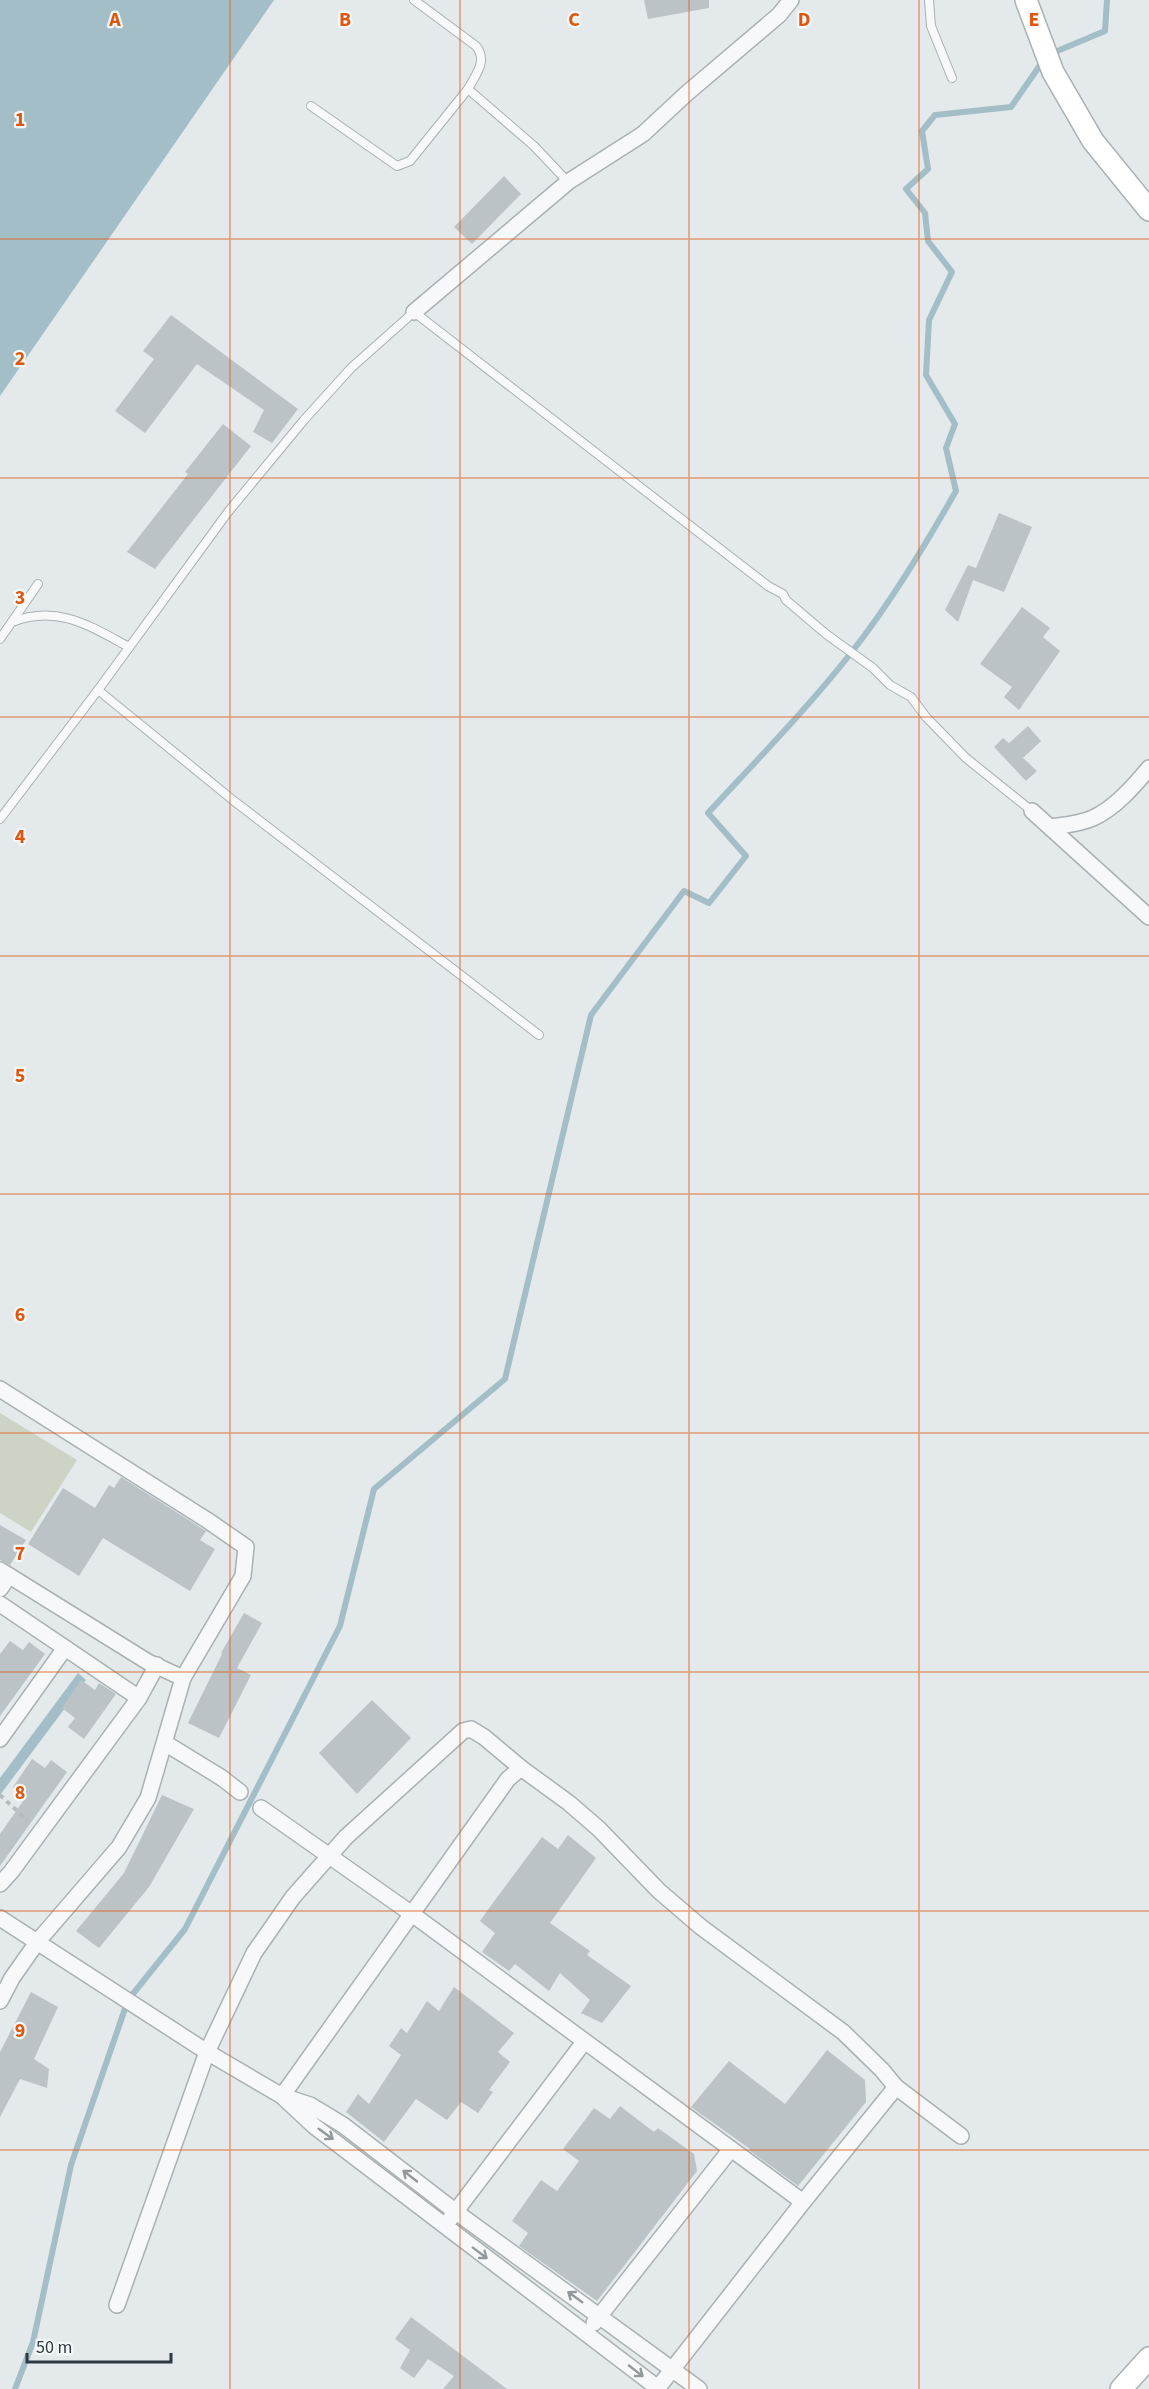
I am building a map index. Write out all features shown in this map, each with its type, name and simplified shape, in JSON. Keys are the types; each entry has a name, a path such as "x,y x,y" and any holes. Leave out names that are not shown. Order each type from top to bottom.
{"main road":[{"path":"1026,0 1053,72 1093,141 1149,210"},
{"path":"1121,2389 1149,2358"}],"street":[{"path":"414,312 568,182 643,134 779,15 791,0"},
{"path":"1051,827 1091,819 1104,812 1149,768"},
{"path":"1032,811 1149,917"},
{"path":"0,2001 12,1978 38,1941 119,1847 148,1798 183,1678 243,1576 246,1547 197,1513 2,1395"},
{"path":"0,1589 4,1573 183,1678"},
{"path":"0,1604 139,1698"},
{"path":"0,1739 65,1648"},
{"path":"0,1884 139,1698 158,1665"},
{"path":"117,2305 207,2052 254,1953 293,1897 346,1837 463,1731 471,1729 600,1829 658,1891 700,1927 843,2032 896,2087 961,2136"},
{"path":"165,1743 222,1778 240,1792"},
{"path":"282,2096 493,1797 521,1768"},
{"path":"261,1808 412,1914 803,2202"},
{"path":"0,1918 207,2052 282,2096 310,2105 343,2125 456,2212 699,2389"},
{"path":"446,2226 584,2042"},
{"path":"282,2096 296,2112 587,2332 658,2389 803,2202 896,2087"},
{"path":"587,2332 731,2149"}],"lane":[{"path":"311,106 397,166 410,161 468,89 482,63 481,53 476,46 414,0"},
{"path":"929,0 932,26 952,78"},
{"path":"468,89 534,146 568,182"},
{"path":"0,819 228,512 304,420 351,368 414,312 768,586 783,594 786,600 826,634 873,668 890,685 911,697 926,717 966,758 1032,811"},
{"path":"0,639 38,584"},
{"path":"12,622 28,616 48,615 78,620 129,647"},
{"path":"98,690 234,801 539,1035"}],"path":[{"path":"0,1795 40,1832"}],"shaded area":[{"path":"0,1413 77,1460 31,1532 0,1513"}],"water":[{"path":"0,0 274,0 0,396"},
{"path":"78,1673 86,1680 0,1795 0,1778"}],"building":[{"path":"644,0 709,0 709,8 648,19"},
{"path":"504,176 521,194 472,244 454,227"},
{"path":"171,315 298,409 272,443 253,432 264,410 197,364 145,433 115,411 154,359 143,351"},
{"path":"223,424 251,446 155,569 127,552 188,474 185,472"},
{"path":"999,513 1032,527 1004,592 973,580 958,622 945,610 968,565 976,568"},
{"path":"1022,607 1050,628 1043,637 1060,651 1019,710 1004,697 1012,687 980,664"},
{"path":"1028,726 1041,741 1023,758 1037,771 1026,781 994,747 1003,738 1009,743"},
{"path":"121,1477 206,1531 200,1540 215,1549 190,1591 103,1538 79,1576 28,1544 63,1488 95,1508 109,1485 114,1488"},
{"path":"0,1525 26,1540 10,1565 0,1560"},
{"path":"244,1613 262,1623 237,1668 251,1675 219,1738 188,1723 221,1653"},
{"path":"10,1641 23,1650 29,1642 45,1654 0,1716 0,1654"},
{"path":"81,1680 95,1690 99,1683 116,1694 84,1739 68,1727 75,1718 62,1708"},
{"path":"372,1700 411,1738 357,1794 319,1753"},
{"path":"32,1759 45,1768 51,1760 67,1772 0,1866 0,1834 26,1797 13,1787"},
{"path":"162,1795 194,1809 149,1887 99,1948 76,1931 124,1873"},
{"path":"568,1835 596,1858 550,1923 590,1951 587,1955 631,1986 602,2023 581,2013 590,2000 560,1973 549,1991 515,1964 509,1971 482,1952 495,1933 480,1921 495,1900 542,1837 558,1849"},
{"path":"454,1987 514,2033 498,2052 510,2062 489,2090 493,2092 478,2113 461,2102 447,2120 416,2099 384,2142 346,2112 358,2094 369,2104 401,2055 389,2046 401,2028 407,2033 427,2001 439,2011"},
{"path":"31,1992 58,2007 34,2059 49,2069 47,2088 20,2079 0,2117 0,2052"},
{"path":"827,2050 865,2080 866,2102 798,2186 691,2107 729,2061 785,2104"},
{"path":"620,2106 654,2132 658,2128 694,2154 697,2171 597,2301 519,2246 528,2233 512,2221 541,2180 557,2191 579,2161 563,2149 594,2108 610,2119"},
{"path":"411,2317 507,2389 443,2389 454,2376 428,2359 414,2378 400,2368 410,2350 395,2339"}],"waterway":[{"path":"1050,54 1105,31 1107,0"},
{"path":"15,2389 33,2342 71,2165 128,2000 185,1929 340,1626 374,1489 505,1379 591,1015 684,891 709,903 746,856 708,813 799,715 851,653 906,574 956,491 946,448 955,424 926,375 929,320 952,272 928,241 925,213 906,189 928,169 922,131 935,115 1011,107 1043,61"}]}
